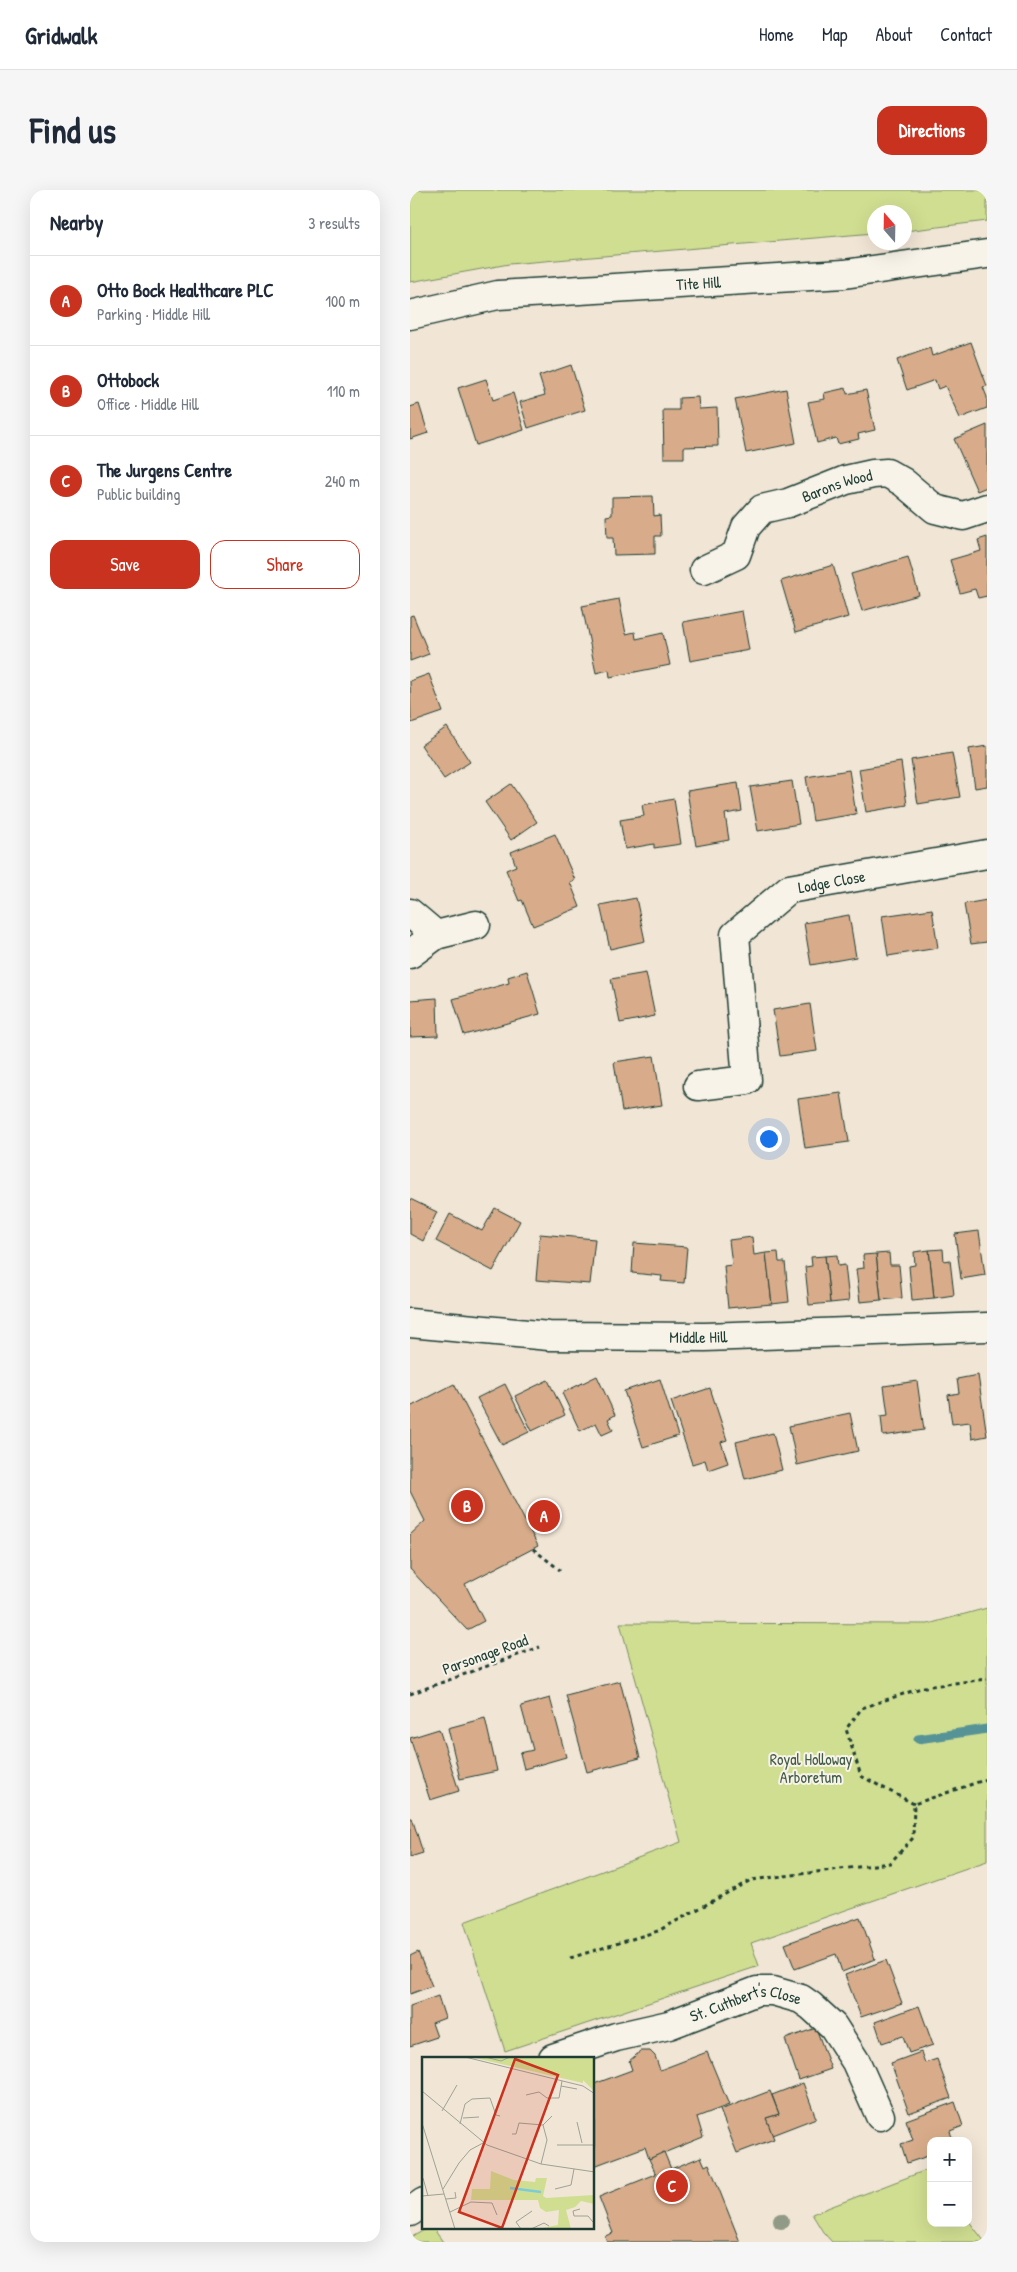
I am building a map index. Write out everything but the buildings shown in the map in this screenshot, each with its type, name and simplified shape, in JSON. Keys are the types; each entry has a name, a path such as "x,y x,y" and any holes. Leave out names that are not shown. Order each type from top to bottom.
{"street":[{"name":"Tite Hill","path":"410,314 498,295 844,274 987,254"},
{"name":"Barons Wood","path":"704,570 736,555 746,526 762,509 788,503 846,480 886,473 903,482 935,509 963,516 987,508"},
{"name":"Lodge Close","path":"698,1086 747,1080 735,935 789,889 987,854"},
{"path":"410,913 436,936"},
{"path":"410,954 436,936 476,925"},
{"name":"Middle Hill","path":"410,1323 559,1336 705,1336 987,1327"},
{"name":"St. Cuthbert's Close","path":"556,2057 616,2037 669,2025 757,1991 773,1991 801,1999 833,2026 856,2062 880,2116"},
{"path":"410,2212 422,2203"}],"path":[{"path":"532,1549 560,1570"},
{"name":"Parsonage Road","path":"410,1694 540,1646"},
{"path":"987,1679 924,1688 862,1708 846,1729 861,1776 914,1804 987,1778"},
{"path":"570,1958 658,1931 751,1880 890,1863 913,1838 914,1804"}],"green space":[{"path":"410,190 987,190 987,221 912,230 912,205 867,205 867,234 509,264 410,282"},
{"name":"Royal Holloway Arboretum","path":"987,1608 987,1861 751,1943 759,1966 505,2051 464,1922 681,1842 620,1623 928,1624"},
{"path":"927,2170 927,2227 972,2227 972,2225 985,2242 832,2242 823,2232 812,2214"},
{"path":"424,2230 434,2230 443,2242 410,2242 410,2238"}],"waterway":[{"path":"918,1739 987,1729"}],"place":[{"name":"Ottobock","path":"467,1506"},
{"name":"Otto Bock Healthcare PLC","path":"544,1516"},
{"name":"The Jurgens Centre","path":"672,2186"}]}
